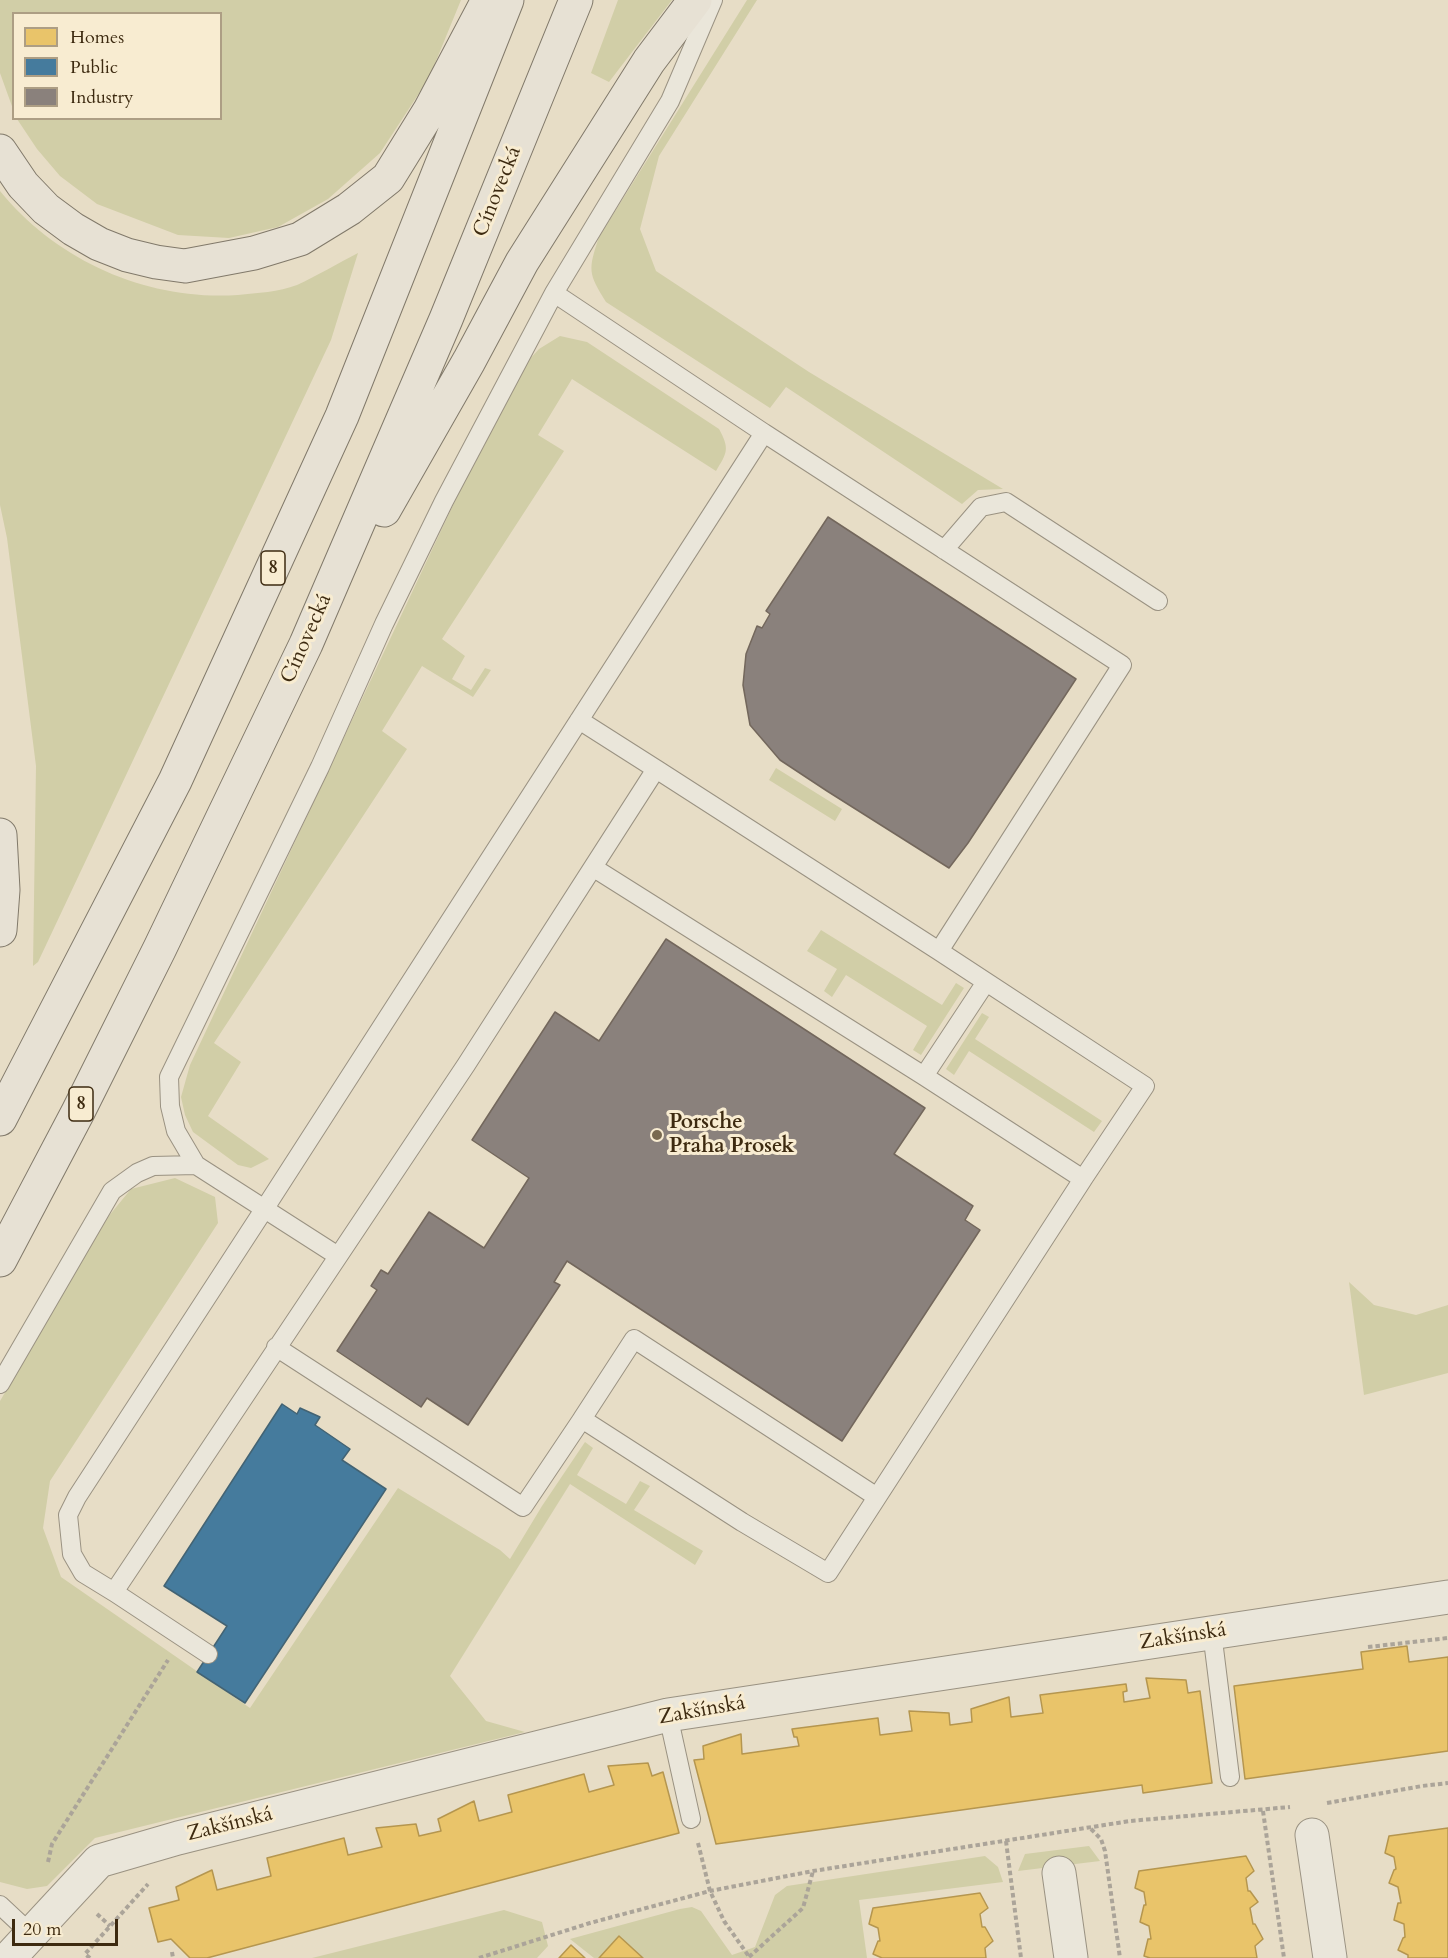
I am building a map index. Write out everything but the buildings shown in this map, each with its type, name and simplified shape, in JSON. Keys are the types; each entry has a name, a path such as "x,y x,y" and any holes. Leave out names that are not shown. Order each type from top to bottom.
{"highway":[{"path":"0,151 23,185 46,209 73,229 99,244 127,255 185,266 254,253 300,239 349,209 388,178 430,110 488,0"},
{"name":"8","path":"0,1119 175,781 342,416 507,0"},
{"name":"Cínovecká","path":"0,1260 78,1112 160,948 306,644 446,319 576,0"},
{"path":"306,644 469,361 522,262 649,61 694,0"},
{"path":"0,835 3,890 0,930"}],"street":[{"name":"Zakšínská","path":"9,1958 99,1861 189,1836 668,1715 1448,1597"},
{"path":"1305,1821 1330,1958"},
{"path":"1059,1873 1071,1958"}],"lane":[{"path":"338,1256 196,1165 176,1131 170,1106 169,1077 320,767 384,624 444,501 554,293 670,101 713,0"},
{"path":"554,293 764,433 1122,665 939,951"},
{"path":"208,1654 83,1573 72,1554 68,1515 77,1497 764,433"},
{"path":"944,550 981,507 1006,502 1158,601"},
{"path":"579,720 1145,1086 828,1573 582,1419"},
{"path":"114,1592 472,1055 656,769"},
{"path":"594,868 1083,1179"},
{"path":"924,1076 986,982"},
{"path":"0,1384 111,1191 137,1173 153,1166 196,1165"},
{"path":"276,1347 523,1507 634,1339 877,1497"},
{"path":"1212,1632 1230,1777"},
{"path":"668,1715 691,1819"},
{"path":"0,1905 31,1934"}],"path":[{"path":"70,1891 47,1867 52,1844 182,1637"},
{"path":"1367,1647 1448,1638"},
{"path":"1321,1804 1448,1783"},
{"path":"479,1958 590,1923 710,1891 813,1871 1130,1821 1263,1811 1305,1821"},
{"path":"1263,1811 1284,1958"},
{"path":"691,1819 710,1891 724,1921 749,1958 803,1908 813,1871"},
{"path":"1090,1829 1101,1839 1105,1851 1120,1958"},
{"path":"1006,1841 1021,1958"},
{"path":"81,1958 148,1883"},
{"path":"172,1952 173,1958"},
{"path":"85,1954 90,1958"}],"shaded area":[{"path":"0,0 461,0 429,78 380,153 328,199 278,227 229,238 178,235 97,204 60,176 37,149 18,120 222,120 222,12 12,12 12,106 0,73"},
{"path":"618,0 672,0 609,82 591,73"},
{"path":"747,0 757,0 659,156 640,229 656,271 809,372 1003,489 978,490 962,504 786,387 770,408 606,302 596,284 592,264 599,237"},
{"path":"0,191 48,238 76,256 106,272 170,291 204,295 238,295 283,289 297,285 358,253 331,340 38,962 33,966 36,766 7,538 0,505"},
{"path":"560,336 587,342 719,429 725,441 725,455 716,471 572,379 538,435 564,451 442,639 465,656 452,679 471,690 485,668 491,670 473,697 422,666 382,731 407,749 214,1043 241,1062 208,1116 269,1159 251,1168 238,1165 193,1132 185,1115 181,1097 190,1065 469,471 526,363 539,349"},
{"path":"776,768 842,809 835,821 769,780"},
{"path":"821,930 942,1005 956,983 964,988 921,1055 913,1050 927,1026 846,975 832,997 824,991 837,969 807,951"},
{"path":"982,1013 989,1017 975,1039 1102,1121 1094,1132 969,1051 954,1075 946,1069"},
{"path":"175,1178 215,1197 218,1223 50,1481 43,1528 61,1577 250,1708 398,1488 500,1550 510,1559 585,1442 593,1448 577,1475 626,1504 640,1481 650,1486 634,1510 703,1551 695,1565 570,1484 450,1676 486,1721 525,1732 95,1838 47,1886 27,1889 0,1882 0,1401 108,1217 131,1189"},
{"path":"1349,1282 1374,1305 1416,1315 1448,1305 1448,1373 1364,1395"},
{"path":"1089,1846 1100,1861 1018,1871 1025,1854"},
{"path":"985,1856 998,1867 1003,1882 859,1900 867,1958 643,1958 619,1936 599,1958 594,1958 570,1939 692,1907 701,1911 732,1955 755,1947 775,1895 787,1886"},
{"path":"504,1910 542,1922 548,1946 537,1958 312,1958"}],"place":[{"name":"Porsche Praha Prosek","path":"657,1135"}]}
